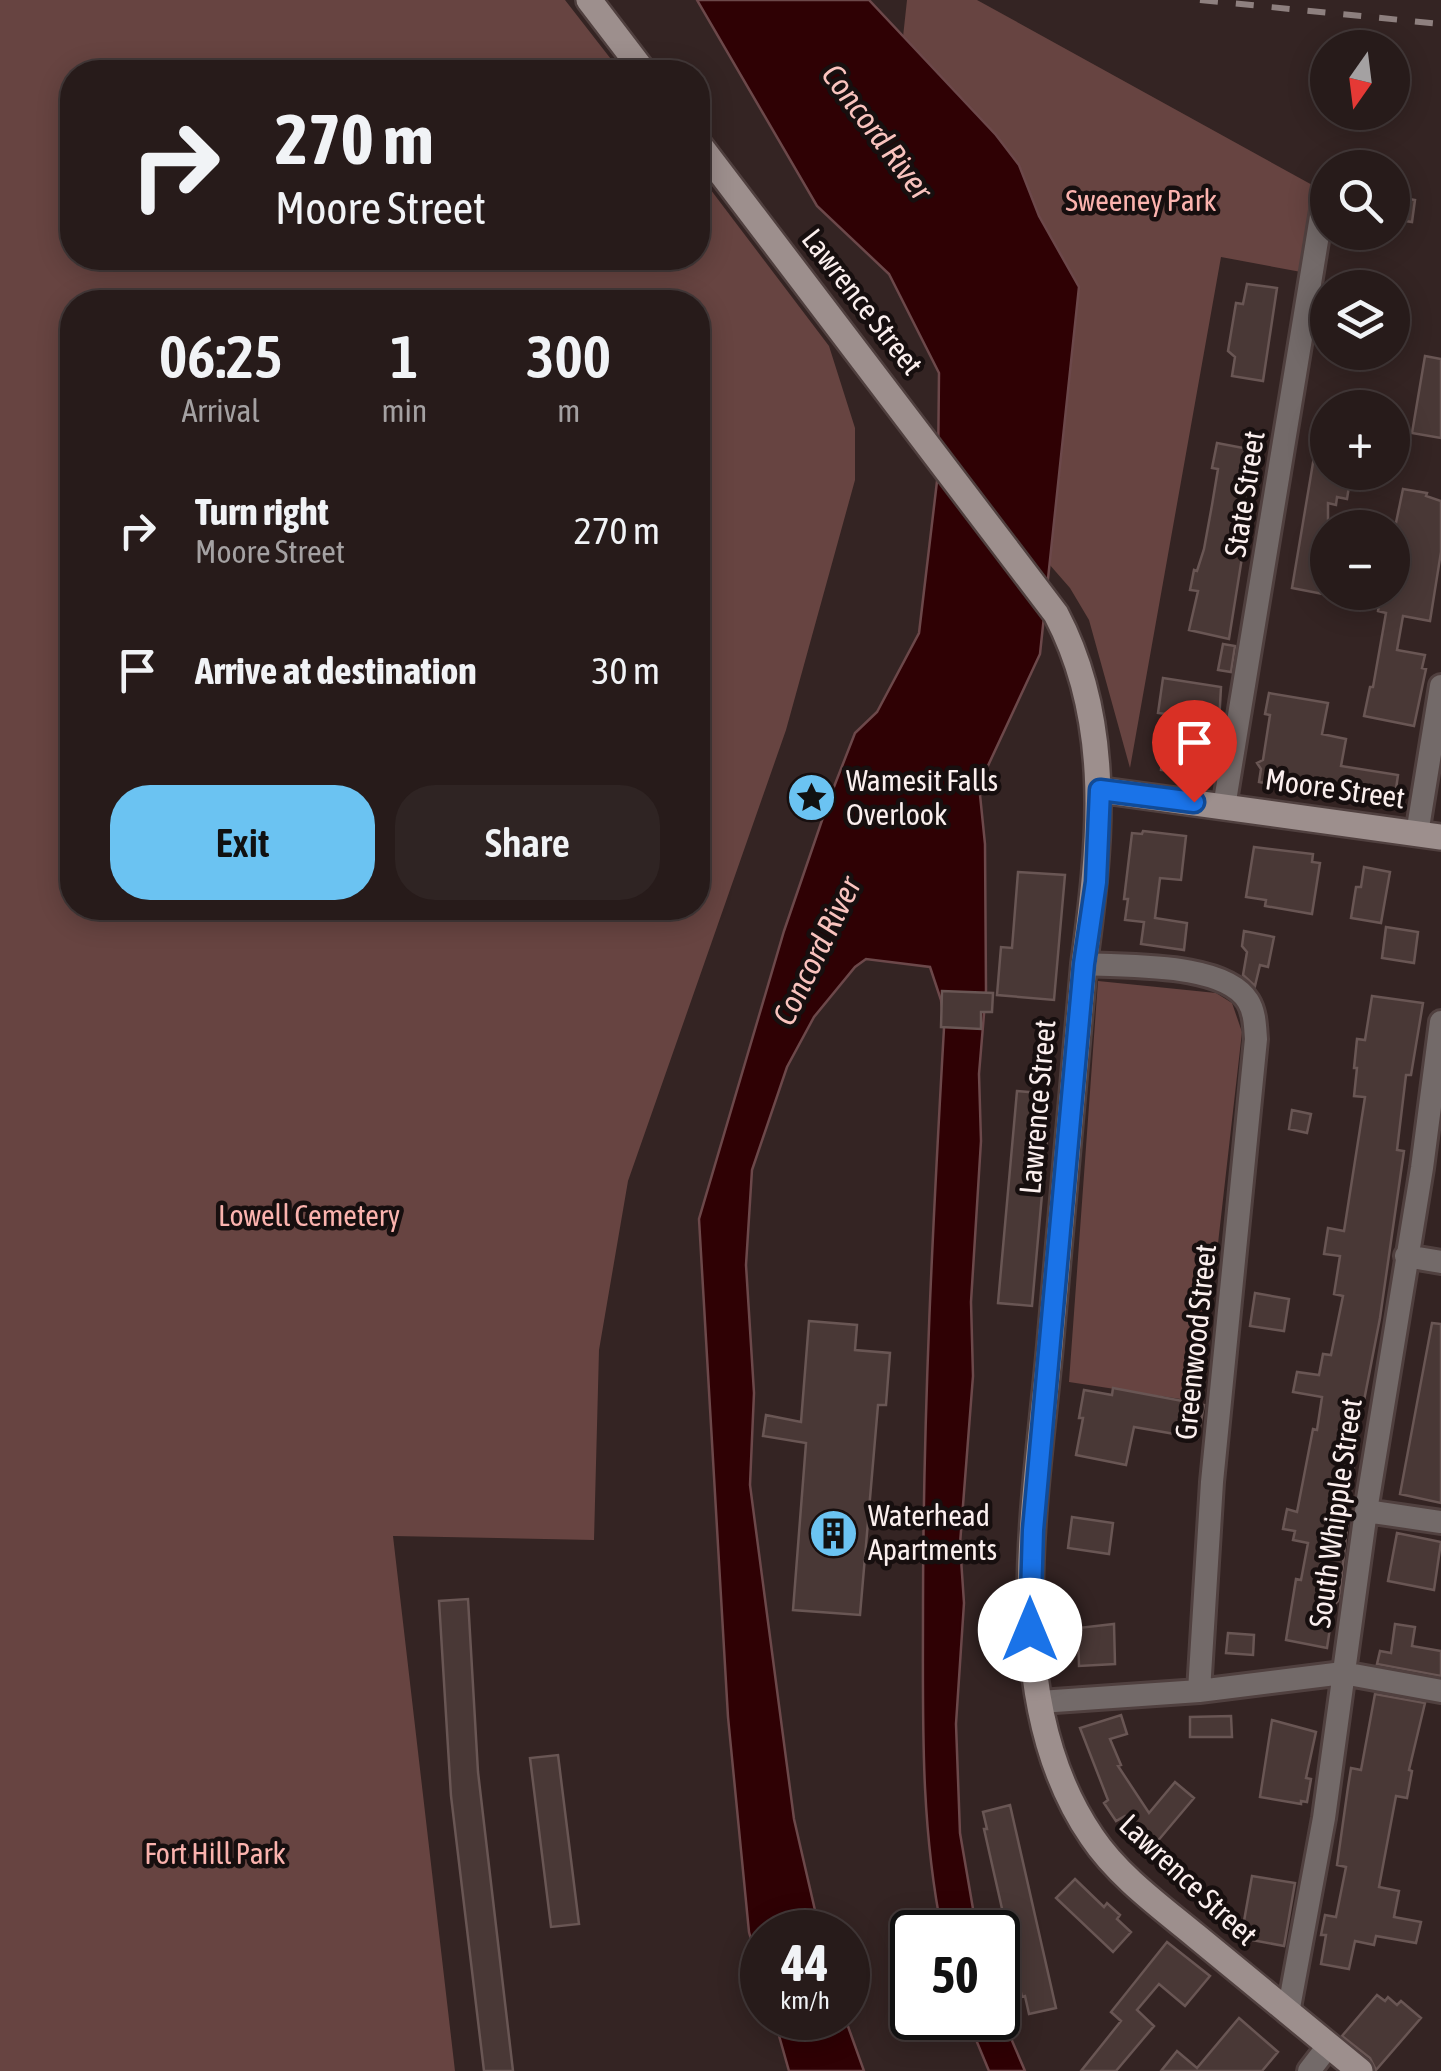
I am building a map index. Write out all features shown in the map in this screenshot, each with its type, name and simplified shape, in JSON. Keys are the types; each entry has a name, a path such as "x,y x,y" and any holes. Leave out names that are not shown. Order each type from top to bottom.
{"main road":[{"path":"589,0 635,60"},
{"name":"Lawrence Street","path":"710,159 1056,614 1082,675 1100,790 1096,882 1084,964 1033,1530 1030,1630 1040,1702 1060,1773 1092,1838 1141,1889 1360,2071"},
{"name":"Moore Street","path":"1100,790 1429,835"}],"street":[{"name":"State Street","path":"1224,806 1315,250"},
{"path":"1429,835 1441,686"},
{"name":"Greenwood Street","path":"1084,964 1194,972 1219,978 1236,986 1248,1001 1254,1018 1256,1039 1212,1482 1199,1691"},
{"name":"South Whipple Street","path":"1288,2013 1324,1818 1366,1511 1422,1168 1441,1022"},
{"path":"1422,1168 1441,1147"},
{"path":"1406,1256 1441,1262"},
{"path":"1366,1511 1441,1522"},
{"path":"1040,1702 1199,1691 1343,1673 1441,1691"},
{"path":"1310,2071 1329,2045"}],"green space":[{"name":"Lowell Cemetery","path":"0,0 565,0 612,60 60,60 60,270 710,270 710,189 829,346 855,428 855,480 786,730 628,1181 599,1350 594,1540 393,1536 455,2071 0,2071"},
{"name":"Sweeney Park","path":"907,0 977,0 1310,184 1310,250 1316,250 1310,274 1221,257 1130,768 1089,620 1070,588 1049,564 1079,287 1039,216 1019,165 996,135 903,37"},
{"path":"1098,981 1216,993 1232,1003 1242,1032 1200,1402 1069,1382"}],"water":[{"name":"Concord River","path":"697,0 869,0 996,135 1019,165 1039,216 1079,287 1040,654 979,785 985,844 986,990 979,1074 981,1141 971,1302 973,1376 960,1544 964,1603 956,1724 960,1833 973,1910 938,1910 924,1770 925,1462 944,1028 941,1000 930,967 866,959 855,967 814,1017 787,1067 752,1170 746,1265 754,1393 750,1485 794,1819 815,1910 747,1910 728,1717 699,1219 784,931 830,797 855,733 877,712 919,633 938,473 939,373 889,274 817,206"},
{"path":"780,2040 853,2040 864,2071 789,2071"},
{"path":"976,2040 1012,2040 1025,2071 989,2071"}],"building":[{"path":"1410,199 1415,200 1410,222"},
{"path":"1247,284 1277,288 1263,381 1232,376 1235,357 1228,351 1236,303 1243,304"},
{"path":"1425,356 1441,359 1441,438 1412,433"},
{"path":"1217,443 1259,451 1229,639 1189,630 1198,591 1190,590 1204,549 1218,469 1212,468"},
{"path":"1310,481 1310,490 1348,490 1347,499 1337,497 1336,505 1328,503 1328,510 1310,510 1310,592 1292,588"},
{"path":"1403,490 1427,493 1426,496 1441,501 1441,552 1430,621 1403,616 1397,650 1425,655 1422,668 1426,669 1414,726 1364,716 1386,613 1378,610 1410,610 1410,510 1399,510"},
{"path":"1223,644 1235,646 1231,672 1218,670"},
{"path":"1163,678 1221,687 1219,723 1193,719 1188,773 1161,770 1166,714 1158,713"},
{"path":"1269,693 1328,703 1322,734 1346,739 1341,766 1398,775 1395,796 1314,785 1313,792 1259,782 1261,769 1257,763 1263,760"},
{"path":"1132,833 1186,836 1181,880 1160,878 1155,918 1187,923 1184,950 1141,944 1144,922 1125,920"},
{"path":"1254,847 1313,854 1312,862 1320,863 1312,914 1265,906 1266,900 1246,897"},
{"path":"1364,867 1390,872 1381,923 1351,918"},
{"path":"1018,872 1065,875 1054,1000 997,995 1001,947 1012,948"},
{"path":"1386,927 1418,932 1414,963 1382,958"},
{"path":"1244,931 1274,937 1268,967 1260,965 1255,986 1243,975 1247,952 1242,946"},
{"path":"942,991 993,993 992,1012 981,1012 981,1029 941,1027"},
{"path":"1372,996 1423,1003 1411,1075 1406,1075 1397,1150 1404,1151 1380,1318 1357,1437 1340,1592 1338,1601 1313,1625 1330,1628 1327,1648 1286,1640 1296,1579 1301,1580 1308,1543 1293,1540 1295,1531 1283,1529 1287,1509 1297,1512 1322,1397 1293,1392 1297,1372 1319,1375 1323,1354 1331,1355 1343,1296 1334,1294 1340,1256 1324,1254 1328,1228 1344,1231 1365,1097 1354,1096 1357,1039 1365,1040"},
{"path":"1017,1091 1051,1094 1032,1306 998,1303"},
{"path":"1292,1110 1311,1114 1307,1133 1289,1129"},
{"path":"1255,1293 1289,1299 1284,1331 1250,1326"},
{"name":"Waterhead Apartments","path":"809,1321 857,1325 855,1350 890,1353 886,1405 878,1405 860,1615 793,1610 806,1443 763,1436 766,1415 801,1422"},
{"path":"1432,1323 1441,1324 1441,1503 1400,1494"},
{"path":"1113,1388 1204,1405 1198,1438 1134,1427 1126,1465 1076,1455 1084,1390 1112,1395"},
{"path":"1072,1517 1113,1523 1109,1554 1068,1548"},
{"path":"1397,1533 1441,1542 1434,1590 1388,1581"},
{"path":"468,1599 478,1772 513,2071 484,2071 451,1796 439,1601"},
{"path":"1114,1624 1115,1664 1079,1666 1078,1628"},
{"path":"1395,1624 1415,1627 1412,1646 1441,1651 1441,1676 1377,1664 1380,1651 1391,1653"},
{"path":"1228,1633 1254,1635 1253,1655 1226,1653"},
{"path":"1375,1694 1425,1703 1409,1770 1412,1771 1407,1798 1396,1796 1379,1887 1399,1891 1394,1917 1421,1922 1416,1943 1376,1936 1374,1945 1355,1941 1349,1969 1321,1964 1326,1935 1321,1935 1325,1915 1336,1917 1346,1867 1337,1865 1351,1768 1361,1770"},
{"path":"1121,1715 1127,1734 1110,1739 1121,1765 1118,1766 1149,1813 1175,1782 1194,1798 1156,1843 1125,1816 1116,1821 1104,1803 1108,1800 1080,1728"},
{"path":"1231,1716 1232,1737 1190,1737 1190,1717"},
{"path":"1272,1720 1316,1732 1306,1778 1311,1779 1307,1802 1260,1797"},
{"path":"558,1755 579,1924 551,1927 530,1758"},
{"path":"1010,1805 1056,2008 1029,2014 1025,1996 1022,1997 1020,1910 1002,1910 983,1812"},
{"path":"1252,1876 1295,1883 1284,1946 1241,1938"},
{"path":"1075,1879 1104,1907 1107,1903 1120,1915 1117,1919 1131,1932 1113,1952 1056,1898"},
{"path":"1167,1942 1210,1976 1185,2006 1159,1984 1137,2010 1154,2026 1116,2071 1081,2071 1121,2021 1111,2012"},
{"path":"1377,1995 1385,2001 1388,1997 1397,2005 1401,2001 1421,2018 1376,2070 1370,2058 1342,2036"},
{"path":"1239,2018 1278,2052 1262,2071 1161,2071 1177,2051 1197,2068"}],"railway":[{"path":"1200,0 1441,24"}],"place":[{"name":"Wamesit Falls Overlook","path":"811,798"},
{"name":"Waterhead Apartments","path":"833,1533"}],"route":[{"path":"1030,1630 1033,1530 1084,964 1096,882 1100,790 1194,802"}],"park label":[{"name":"Fort Hill Park","path":"215,1854"}]}
